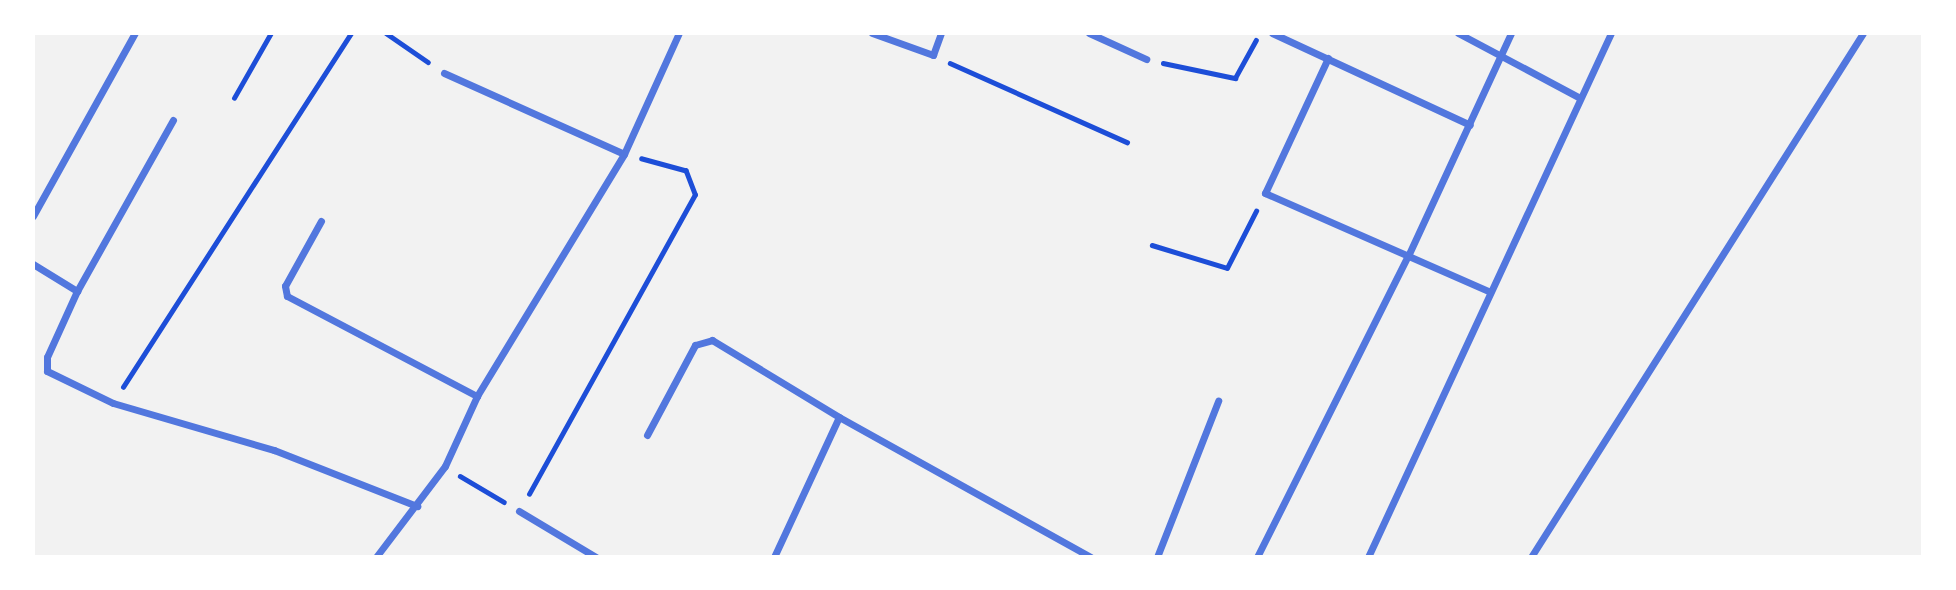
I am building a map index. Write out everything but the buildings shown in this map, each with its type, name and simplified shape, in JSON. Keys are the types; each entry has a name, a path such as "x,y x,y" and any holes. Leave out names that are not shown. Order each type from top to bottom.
{"street":[{"path":"33,216 135,33"},
{"path":"381,555 445,466 477,396 624,154 680,33"},
{"path":"872,33 933,55 942,33"},
{"path":"1089,33 1146,59"},
{"path":"1272,33 1470,125"},
{"path":"1458,33 1502,54 1580,98"},
{"path":"1257,557 1408,256 1511,33"},
{"path":"1368,557 1611,33"},
{"path":"1531,557 1863,33"},
{"path":"1328,58 1265,193 1490,292"},
{"path":"444,73 624,154"},
{"path":"173,120 77,291 47,358 47,371 113,403 274,450 417,506"},
{"path":"321,221 285,286 288,296 477,396"},
{"path":"33,264 77,291"},
{"path":"648,435 695,345 706,338 839,417 1091,557"},
{"path":"1157,557 1218,401"},
{"path":"774,557 839,417"},
{"path":"519,511 596,557"}],"path":[{"path":"234,98 271,33"},
{"path":"113,403 351,33"},
{"path":"386,33 444,73"},
{"path":"1146,59 1236,78 1259,33"},
{"path":"933,55 1128,142"},
{"path":"445,466 519,511 695,195 686,171 624,154"},
{"path":"1152,245 1227,268 1265,193"}]}
